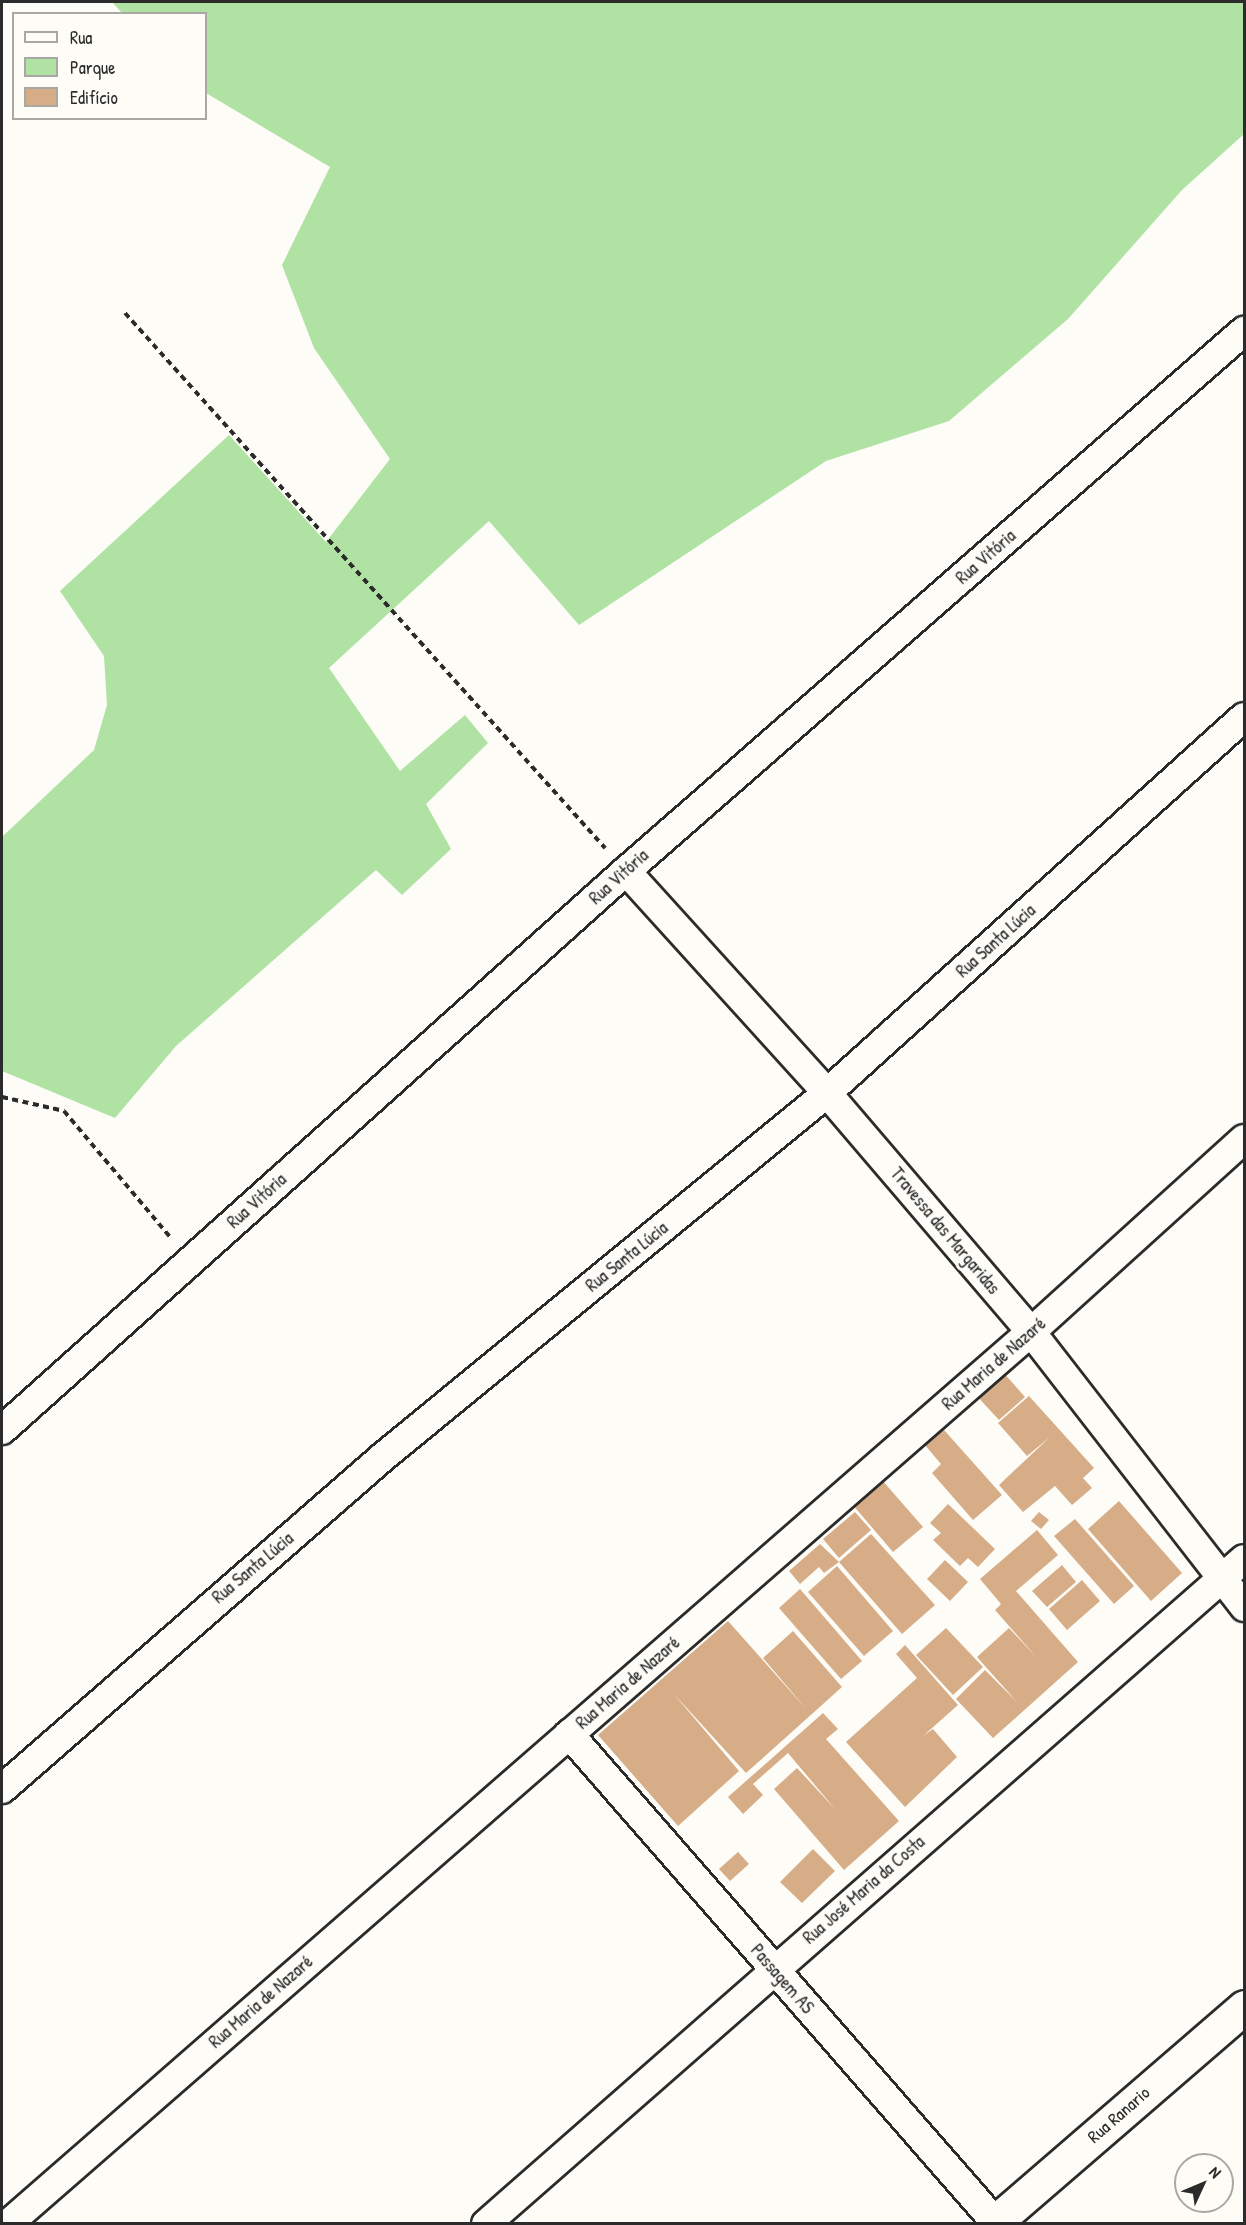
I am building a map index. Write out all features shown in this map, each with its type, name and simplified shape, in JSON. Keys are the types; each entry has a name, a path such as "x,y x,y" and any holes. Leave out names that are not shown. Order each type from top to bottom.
{"street":[{"name":"Rua Vitória","path":"2,1430 626,871 1245,331"},
{"name":"Rua Santa Lúcia","path":"2,1789 384,1456 827,1093 1245,717"},
{"name":"Travessa das Margaridas","path":"626,871 827,1093 1031,1332 1221,1580 1245,1607"},
{"name":"Rua Maria de Nazaré","path":"8,2223 1031,1332 1245,1139"},
{"name":"Rua José Maria da Costa","path":"486,2223 773,1969 1245,1559"},
{"name":"Passagem AS","path":"569,1734 995,2223"},
{"name":"Rua Ranario","path":"995,2223 1245,2007"}],"path":[{"path":"125,314 626,871"},
{"path":"2,1097 64,1111 190,1261"}],"green space":[{"path":"112,2 1244,2 1244,134 1182,190 1068,319 949,421 826,461 579,625 489,521 329,668 400,771 465,715 488,743 426,804 451,849 402,895 376,870 176,1046 115,1118 2,1071 2,837 94,750 107,705 104,656 60,591 229,435 326,542 390,459 314,348 282,265 330,167 207,94 207,12 121,12"}],"building":[{"path":"1002,1371 1025,1397 999,1420 976,1395"},
{"path":"1029,1396 1094,1468 1083,1478 1092,1488 1072,1505 1055,1486 1023,1512 999,1485 1050,1437 1027,1456 998,1423"},
{"path":"936,1421 1002,1495 973,1520 932,1473 941,1464 918,1437"},
{"path":"875,1472 923,1527 893,1552 846,1497"},
{"path":"1119,1501 1182,1573 1151,1601 1088,1529"},
{"path":"948,1504 995,1549 978,1567 968,1558 960,1566 933,1540 941,1533 930,1523"},
{"path":"855,1512 871,1530 839,1558 823,1539"},
{"path":"1039,1512 1049,1520 1041,1529 1031,1521"},
{"path":"1075,1519 1134,1586 1114,1604 1054,1536"},
{"path":"1037,1530 1058,1555 1016,1591 1078,1662 993,1738 956,1699 985,1670 1017,1702 977,1657 1009,1628 1037,1658 995,1610 1001,1604 980,1579"},
{"path":"871,1534 935,1605 902,1634 839,1562"},
{"path":"820,1544 839,1562 824,1573 819,1567 800,1584 789,1571"},
{"path":"945,1560 968,1582 950,1601 927,1579"},
{"path":"1062,1565 1076,1582 1047,1607 1032,1591"},
{"path":"837,1566 893,1631 864,1656 808,1592"},
{"path":"1082,1580 1100,1601 1067,1630 1049,1609"},
{"path":"800,1589 862,1661 841,1679 779,1608"},
{"path":"728,1621 807,1710 763,1658 793,1631 842,1687 746,1773 673,1693 739,1771 678,1826 598,1735"},
{"path":"946,1628 983,1667 953,1695 916,1655"},
{"path":"905,1645 958,1705 923,1736 933,1729 957,1757 905,1807 846,1742 917,1678 896,1654"},
{"path":"823,1713 838,1729 826,1739 899,1821 844,1870 774,1789 797,1768 835,1809 788,1753 753,1784 763,1795 743,1814 728,1797"},
{"path":"813,1849 835,1871 802,1903 780,1882"},
{"path":"738,1852 749,1864 730,1881 719,1869"}]}
